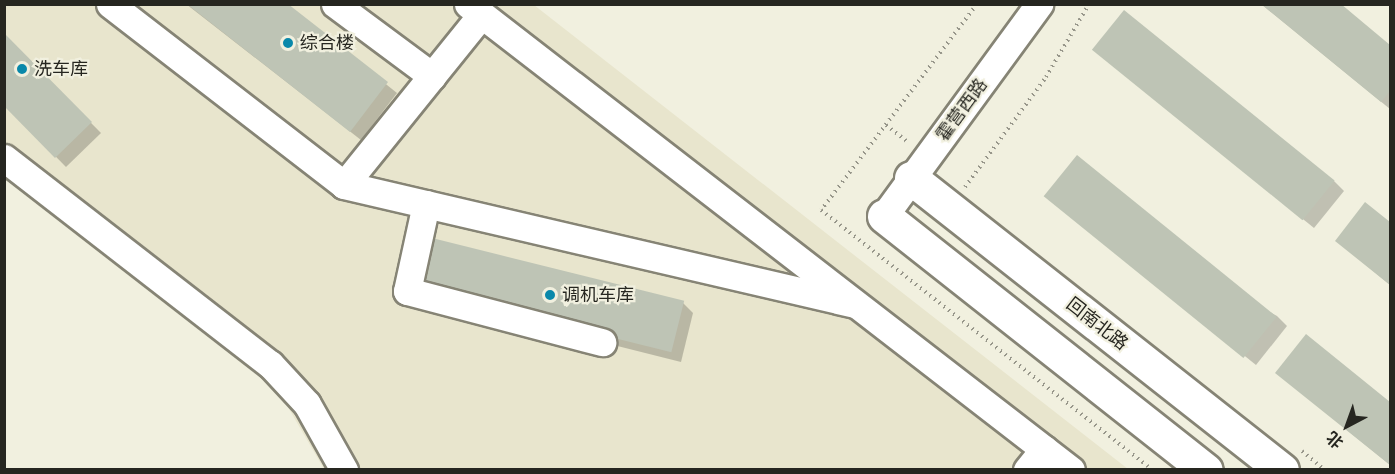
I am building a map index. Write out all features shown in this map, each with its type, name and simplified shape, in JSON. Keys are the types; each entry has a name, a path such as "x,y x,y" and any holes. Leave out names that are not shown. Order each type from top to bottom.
{"main road":[{"name":"回南北路","path":"912,178 1282,470"},
{"path":"884,216 1206,470"}],"street":[{"path":"110,4 344,185 855,304"},
{"path":"335,4 432,76"},
{"name":"霍营西路","path":"884,216 1040,4"},
{"path":"344,185 432,76 475,10 1071,470"},
{"path":"4,159 270,364 307,404 344,470"},
{"path":"426,204 407,291 602,342"},
{"path":"1027,470 1044,448"}],"path":[{"path":"977,4 821,210 1152,470"},
{"path":"983,162 1055,64 1089,4"}],"shaded area":[{"path":"4,5 534,5 1128,469 324,469 278,390 5,179"}],"building":[{"name":"综合楼","path":"187,4 288,4 388,82 350,132"},
{"path":"1261,4 1341,4 1390,45 1390,91 1381,102"},
{"path":"1124,10 1335,181 1303,220 1092,50"},
{"name":"洗车库","path":"4,33 92,122 55,158 4,106"},
{"path":"1077,155 1277,317 1243,358 1044,196"},
{"path":"1365,202 1390,222 1390,285 1335,241"},
{"name":"调机车库","path":"428,237 684,301 671,352 415,288"},
{"path":"1306,334 1390,402 1390,465 1275,373"}],"place":[{"name":"综合楼","path":"288,43"},
{"name":"洗车库","path":"22,69"},
{"name":"调机车库","path":"550,295"}]}
